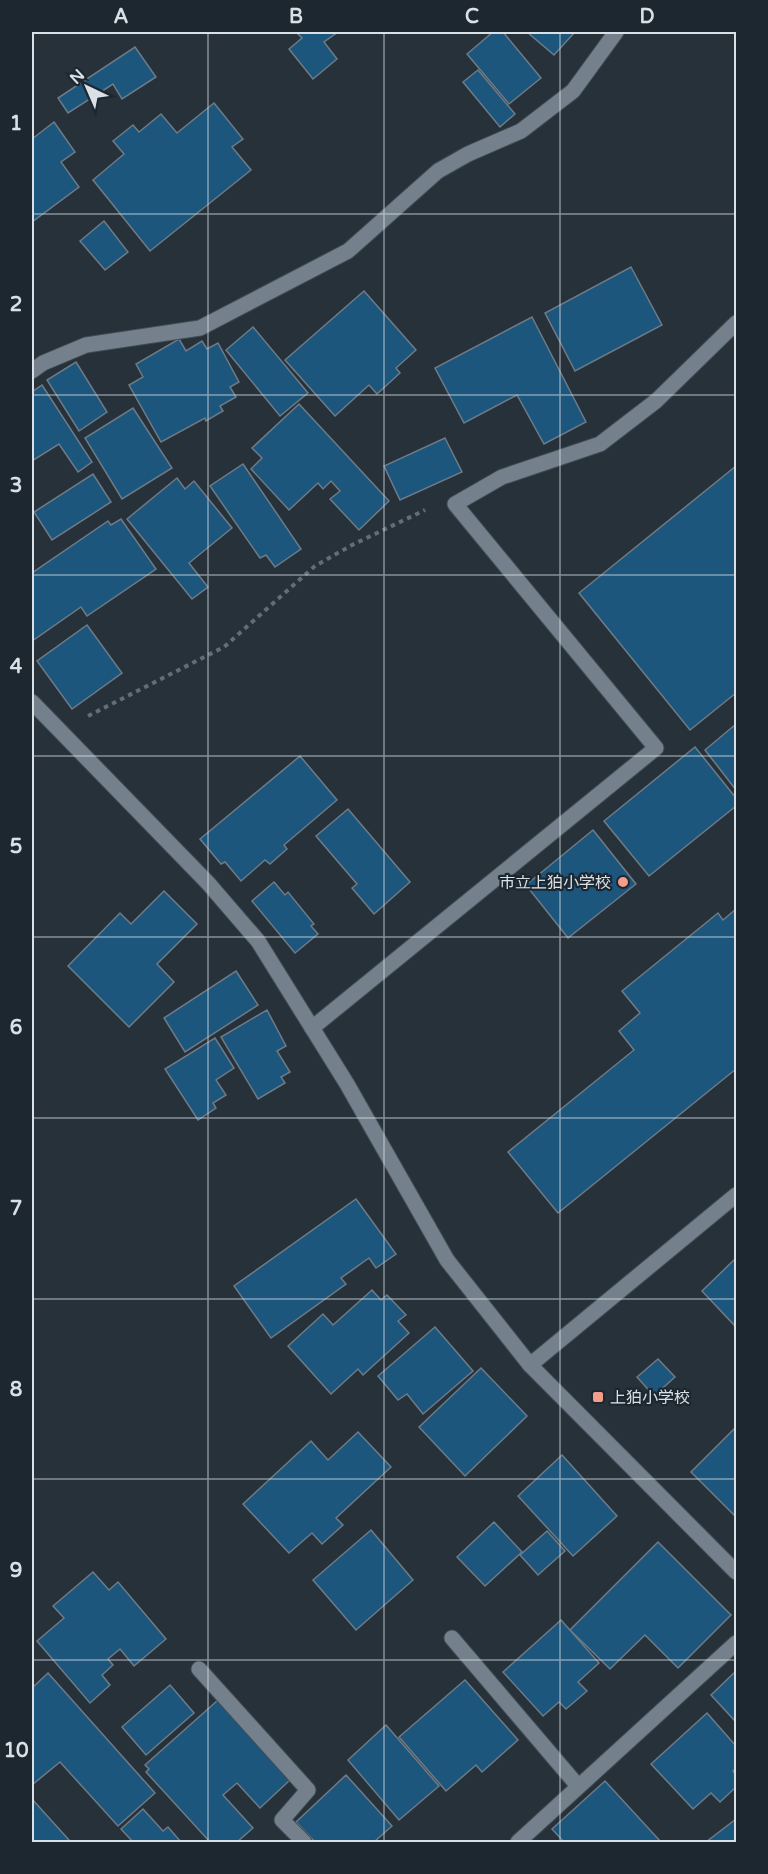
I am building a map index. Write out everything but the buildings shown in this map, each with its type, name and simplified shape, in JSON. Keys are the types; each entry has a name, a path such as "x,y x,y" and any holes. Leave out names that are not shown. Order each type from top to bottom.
{"street":[{"path":"32,372 43,363 86,345 200,328 348,250 438,171 468,154 522,131 573,91 616,32"},
{"path":"312,1028 656,748 455,504 502,477 600,444 656,401 736,323"},
{"path":"32,702 208,883 258,941 312,1028 447,1260 530,1365 736,1572"},
{"path":"530,1365 736,1195"},
{"path":"452,1638 578,1786"},
{"path":"518,1842 736,1643"},
{"path":"199,1669 308,1790 282,1820 304,1842"}],"path":[{"path":"58,731 224,647 315,566 352,544 427,510 455,504"}],"place":[{"name":"市立上狛小学校","path":"623,882"},
{"name":"上狛小学校","path":"598,1397"}]}
